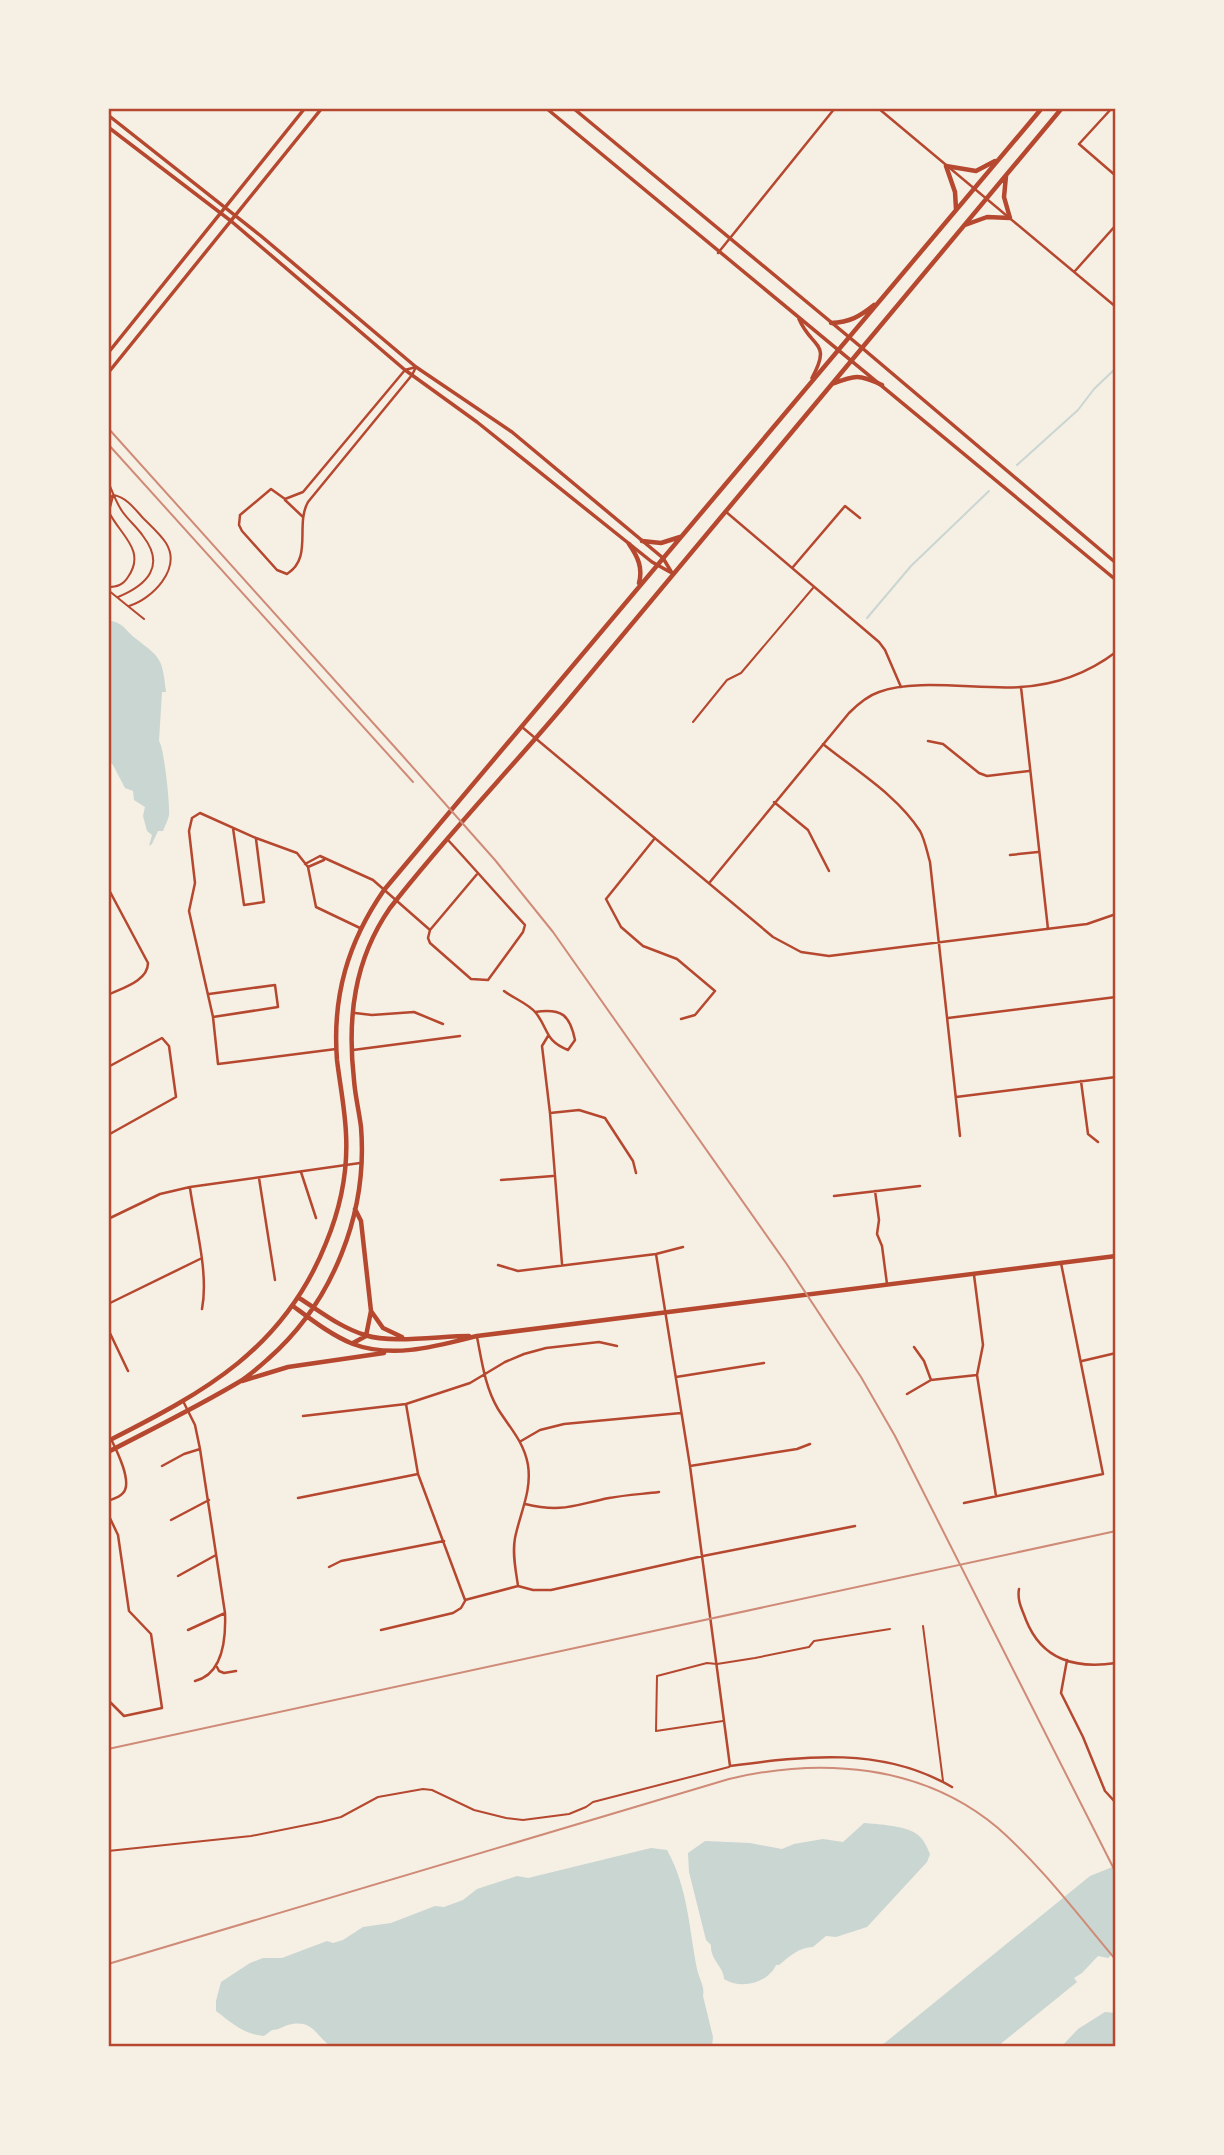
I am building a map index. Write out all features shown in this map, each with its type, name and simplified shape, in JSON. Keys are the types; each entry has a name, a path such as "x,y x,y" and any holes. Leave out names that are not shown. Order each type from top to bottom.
{"main road":[{"path":"108,353 305,108"},
{"path":"108,373 322,108"},
{"path":"546,108 1115,580"},
{"path":"573,108 861,347 1115,563"},
{"path":"110,1440 183,1401 240,1363 264,1341 293,1306 318,1264 331,1230 345,1164 346,1136 337,1049 339,989 360,928 384,890 1042,108"},
{"path":"241,1381 288,1340 307,1316 335,1269 350,1231 360,1163 360,1127 351,1013 362,961 377,928 396,900 536,738 1061,108"},
{"path":"108,115 236,215 416,367 512,432 663,558 672,573"},
{"path":"108,127 231,221 405,370 481,426 656,565 672,573"},
{"path":"946,166 976,171 999,159"},
{"path":"946,166 956,192 956,210"},
{"path":"964,226 987,217 1010,218 1004,197 1006,175"},
{"path":"831,323 858,318 883,298"},
{"path":"798,317 804,332 817,342 821,353 821,361 809,384"},
{"path":"831,384 855,375 882,385"},
{"path":"642,541 662,543 681,537"},
{"path":"629,544 637,555 641,569 636,590"},
{"path":"352,1344 366,1336 371,1311 361,1221 355,1209"},
{"path":"108,1452 241,1381 288,1367 440,1345 477,1336 1115,1256"},
{"path":"299,1298 340,1325 366,1336 406,1339 477,1336"},
{"path":"293,1306 352,1344 390,1352"},
{"path":"371,1311 383,1328 406,1339"}],"street":[{"path":"718,253 835,108"},
{"path":"878,108 1115,307"},
{"path":"1112,108 1079,144 1115,176"},
{"path":"1075,271 1115,225"},
{"path":"285,499 303,492 405,370 416,367"},
{"path":"303,517 271,489 238,519 242,531 283,573 292,571 300,561 303,517 311,499 416,367"},
{"path":"793,567 845,506 860,519"},
{"path":"725,511 879,642 901,687"},
{"path":"710,882 774,802 862,700 880,691 901,687 1021,687 1066,679 1084,673 1115,652"},
{"path":"1021,687 1048,929"},
{"path":"522,727 774,937 801,952 829,956 1087,924 1115,914"},
{"path":"928,741 943,744 986,776 1030,771"},
{"path":"823,744 891,799 922,834 930,862 960,1136"},
{"path":"774,802 808,830 830,871"},
{"path":"337,1049 218,1064 213,1017 189,911 195,883 189,831 191,818 200,813 296,853 307,866 316,907 360,928"},
{"path":"233,828 244,905 264,902 256,838"},
{"path":"655,838 606,899 621,927 643,946 677,959 715,991 695,1015 681,1019"},
{"path":"448,840 478,873 524,925 523,932 488,980 471,979 430,943 428,935 478,873"},
{"path":"1010,855 1038,852"},
{"path":"307,866 320,856 373,880 430,930"},
{"path":"307,866 325,860"},
{"path":"108,888 148,963 148,970 143,977 108,995"},
{"path":"208,994 275,985 278,1007 213,1017"},
{"path":"503,991 535,1012 548,1037 556,1045 568,1050 575,1040 572,1023 563,1014 547,1010 535,1012"},
{"path":"948,1018 1115,997"},
{"path":"351,1013 372,1015 414,1012 443,1024"},
{"path":"352,1050 460,1036"},
{"path":"548,1037 542,1046 562,1264"},
{"path":"108,1067 162,1038 169,1046 176,1097 108,1135"},
{"path":"956,1097 1115,1077"},
{"path":"1081,1082 1088,1134 1098,1142"},
{"path":"550,1113 579,1110 605,1118 633,1161 636,1173"},
{"path":"108,1219 160,1194 190,1187 360,1163"},
{"path":"301,1172 316,1218"},
{"path":"501,1180 553,1176"},
{"path":"259,1178 275,1280"},
{"path":"834,1195 920,1186"},
{"path":"190,1187 204,1298 202,1309"},
{"path":"876,1191 879,1220 877,1234 882,1246 887,1285"},
{"path":"498,1265 518,1270 656,1254 683,1247"},
{"path":"656,1254 690,1466 730,1766 807,1756 846,1757 883,1762 952,1787"},
{"path":"108,1304 200,1259"},
{"path":"964,1503 1103,1474 1061,1263"},
{"path":"973,1274 983,1345 977,1375 996,1496"},
{"path":"108,1329 128,1371"},
{"path":"477,1336 484,1376 498,1409 521,1440 528,1465 525,1504 515,1540 514,1558 518,1586"},
{"path":"303,1416 406,1404 470,1383 524,1354 546,1348 599,1342 617,1346"},
{"path":"914,1347 924,1361 931,1380"},
{"path":"1082,1361 1115,1353"},
{"path":"676,1377 764,1363"},
{"path":"907,1394 931,1380 977,1375"},
{"path":"183,1401 195,1425 200,1449 225,1613 226,1636 215,1671 204,1679 195,1681"},
{"path":"382,1630 453,1613 461,1608 465,1600 418,1474 406,1404"},
{"path":"521,1440 540,1430 564,1424 681,1413"},
{"path":"108,1502 121,1496 126,1490 127,1480 110,1440"},
{"path":"690,1466 797,1449 810,1444"},
{"path":"162,1466 200,1449"},
{"path":"298,1498 418,1474"},
{"path":"525,1504 564,1509 611,1498 659,1492"},
{"path":"171,1520 209,1500"},
{"path":"108,1514 117,1535 130,1611 151,1634 162,1708 124,1716 108,1700"},
{"path":"465,1600 518,1586 533,1590 551,1590 855,1526"},
{"path":"329,1567 341,1561 444,1541"},
{"path":"178,1576 216,1555"},
{"path":"1019,1589 1017,1598 1031,1632 1044,1650 1067,1660 1096,1666 1115,1664"},
{"path":"188,1630 225,1613"},
{"path":"1067,1660 1060,1693 1083,1737 1104,1791 1115,1803"},
{"path":"217,1667 224,1673 236,1671"}],"lane":[{"path":"108,481 121,510 144,537 154,561 152,571 141,584 118,597"},
{"path":"108,500 114,495"},
{"path":"108,588 125,582 135,560 128,538 109,512 114,495"},
{"path":"114,495 124,498 132,506 164,540 169,552 169,568 163,581 137,604 129,606"},
{"path":"693,722 727,680 741,673 814,586"},
{"path":"108,588 144,619"},
{"path":"923,1626 943,1782"},
{"path":"724,1720 656,1731 657,1676 707,1663 717,1664 809,1647 814,1641 890,1629"},
{"path":"108,1851 251,1836 341,1817 378,1797 422,1789 432,1790 474,1810 536,1819 569,1814 593,1802 730,1766"}],"shaded area":[{"path":"108,620 121,625 151,651 162,666 166,692 162,692 159,741 166,776 169,815 163,831 158,831 149,846 152,835 147,831 143,816 145,807 134,800 133,791 125,788 109,761"},
{"path":"864,1823 914,1832 929,1851 927,1862 867,1927 836,1937 826,1936 813,1947 794,1953 776,1965 767,1976 753,1983 738,1984 724,1979 711,1945 706,1940 689,1872 688,1853 705,1841 750,1843 782,1849 823,1839 843,1842"},
{"path":"651,1848 667,1850 679,1879 687,1908 697,1969 703,1986 713,2037 712,2046 330,2046 312,2028 302,2024 272,2030 264,2036 257,2035 233,2024 216,2011 221,1982 250,1963 263,1958 282,1958 327,1941 333,1943 343,1940 363,1927 391,1923 435,1906 444,1907 463,1900 477,1889 517,1876 528,1878"},
{"path":"1115,1866 1115,1952 1108,1958 1098,1956 1074,1978 1077,1982 998,2046 881,2046 1090,1876"},
{"path":"1105,2012 1115,2013 1115,2046 1062,2046 1078,2029"}],"waterway":[{"path":"1017,465 1078,410 1094,389 1116,368"},
{"path":"867,618 911,566 989,491"}],"railway":[{"path":"108,428 495,860 553,932 786,1263 861,1377 895,1436 1116,1873"},
{"path":"108,444 413,782"},
{"path":"108,1749 1116,1531"},
{"path":"108,1964 729,1779 799,1768 870,1771 937,1790 968,1807 998,1828 1030,1859 1116,1960"}]}
